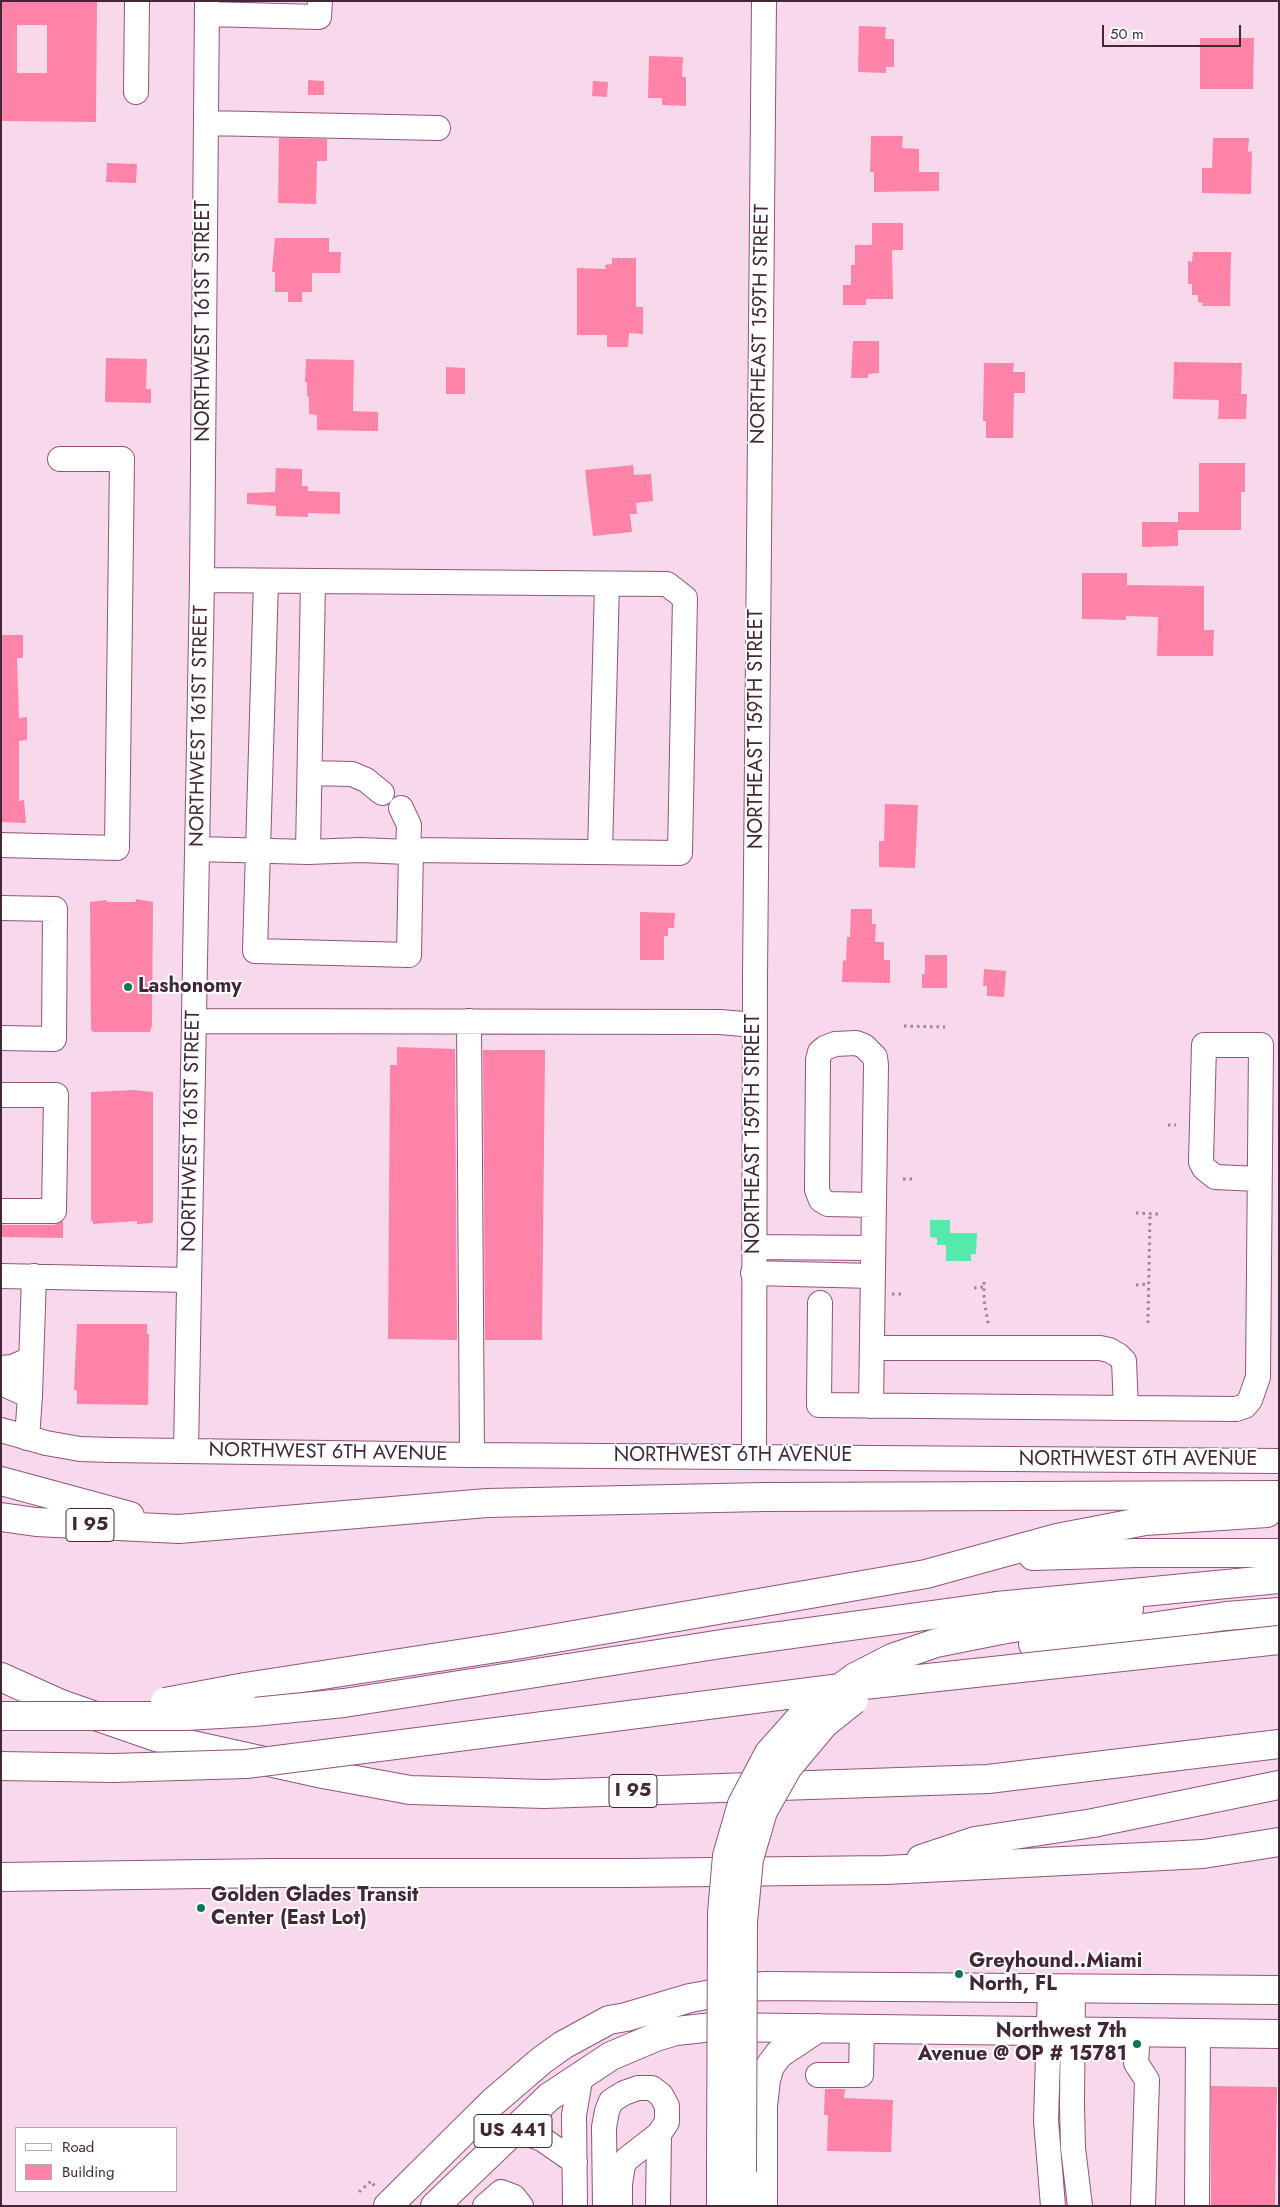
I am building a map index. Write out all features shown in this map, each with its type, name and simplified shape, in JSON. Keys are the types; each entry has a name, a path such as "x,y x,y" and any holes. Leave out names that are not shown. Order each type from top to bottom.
{"main road":[{"path":"1,1481 179,1529"},
{"name":"I 95","path":"1,1517 36,1522 179,1529 487,1502 764,1497 1279,1495"},
{"path":"1,1733 245,1688 510,1646 906,1578 992,1558 1057,1538 1145,1521 1279,1512"},
{"path":"992,1558 1137,1553 1279,1553"},
{"path":"721,2206 732,2171 743,1922 749,1859 763,1811 788,1767 824,1724 856,1698 902,1666 1000,1628 1279,1578"},
{"path":"1000,1628 1279,1584"},
{"path":"1,1716 177,1716 254,1712 344,1703 728,1643 1279,1612"},
{"path":"1,1766 113,1768 246,1764 864,1685 1279,1640"},
{"name":"I 95","path":"1,1677 61,1704 156,1737 314,1772 410,1790 544,1794 988,1779 1279,1744"},
{"path":"886,1870 975,1841 1093,1823 1279,1785"},
{"path":"1,1878 271,1873 618,1873 886,1870 1203,1854 1279,1842"},
{"name":"US 441","path":"384,2200 493,2102 542,2060 563,2045 609,2020 626,2017 712,1992 750,1987 1279,1990"},
{"path":"581,2075 583,2061 588,2051 597,2042 670,2013 675,2002"},
{"name":"US 441","path":"444,2201 549,2097 611,2056 656,2037 683,2030 713,2027 862,2028 1279,2034"},
{"path":"763,2206 763,2106 766,2080 770,2066 779,2054 818,2028"},
{"path":"732,2171 742,2206"}],"street":[{"path":"136,92 137,1"},
{"path":"207,8 319,17 320,1"},
{"name":"NORTHEAST 159TH STREET","path":"754,1456 753,1273 764,1"},
{"name":"NORTHWEST 161ST STREET","path":"186,1451 202,580 207,8"},
{"path":"206,123 438,128"},
{"path":"10,845 117,848 122,459 60,459"},
{"path":"202,580 667,584 685,598 680,853 411,850 409,955 255,951 266,581"},
{"path":"308,852 311,773 313,582"},
{"path":"600,852 607,584"},
{"path":"311,773 352,774 366,780 382,793"},
{"path":"198,849 408,852 409,826 401,808"},
{"path":"1,908 55,908 54,1039 1,1038"},
{"path":"194,1021 720,1022 755,1025"},
{"path":"469,1022 472,1455"},
{"path":"871,1406 872,1276 874,1205 876,1065 875,1057 870,1050 856,1043 835,1044 820,1052 818,1060 816,1190 821,1200 828,1204 874,1205"},
{"path":"820,1302 819,1405 1236,1409 1245,1406 1250,1400 1258,1377 1258,1179 1270,1044 1204,1045 1200,1157 1204,1168 1215,1177 1223,1179 1258,1179"},
{"path":"1,1095 56,1095 54,1210 1,1211"},
{"path":"754,1247 873,1248"},
{"path":"753,1273 872,1276"},
{"path":"1,1276 189,1280"},
{"path":"27,1438 34,1276"},
{"path":"872,1348 1100,1348 1109,1350 1118,1355 1124,1362 1126,1408"},
{"path":"1,1368 12,1367 31,1360"},
{"path":"1,1383 30,1396"},
{"name":"NORTHWEST 6TH AVENUE","path":"1,1430 27,1438 80,1449 472,1455 1279,1461"},
{"path":"1053,2206 1046,2121 1061,2031 1062,1989"},
{"path":"818,2075 861,2075 862,2028"},
{"path":"1061,2031 1072,2114 1080,2206"},
{"path":"1138,2032 1136,2063 1147,2080 1143,2206"},
{"path":"1197,2206 1198,2033"},
{"path":"574,2206 574,2115 581,2075"},
{"path":"605,2206 604,2127 606,2112 611,2101 624,2092 638,2088 652,2088 661,2095 667,2106 667,2122 659,2134 628,2159 624,2165 620,2184 620,2206"},
{"path":"515,2129 542,2139 574,2162"},
{"path":"658,2206 659,2134"},
{"path":"485,2206 501,2192 514,2197 521,2206"}],"path":[{"path":"904,1026 945,1027"},
{"path":"1168,1125 1176,1125"},
{"path":"903,1179 913,1179"},
{"path":"1136,1213 1158,1214"},
{"path":"1148,1323 1150,1213"},
{"path":"984,1282 984,1300 988,1322"},
{"path":"1136,1285 1149,1284"},
{"path":"974,1288 984,1287"},
{"path":"359,2192 371,2180 384,2200"}],"shaded area":[{"path":"930,1220 950,1220 950,1233 977,1233 976,1254 971,1254 971,1261 946,1261 946,1245 937,1245 937,1238 930,1237"}],"building":[{"path":"1,1 97,1 96,122 1,121","holes":["17,25 47,25 47,73 17,73"]},
{"path":"859,26 886,27 885,39 894,39 894,67 886,67 886,73 858,72"},
{"path":"1200,38 1254,38 1253,89 1200,89"},
{"path":"649,56 683,57 682,77 686,77 686,106 662,105 662,98 648,98"},
{"path":"308,80 324,81 324,95 308,95"},
{"path":"593,81 608,82 607,97 592,96"},
{"path":"871,136 903,136 902,148 919,149 919,172 939,172 939,191 874,192 874,172 870,172"},
{"path":"279,138 327,139 327,161 317,161 316,204 278,203"},
{"path":"1213,138 1249,138 1248,152 1252,151 1251,194 1202,193 1202,168 1212,168"},
{"path":"107,163 137,164 136,183 106,182"},
{"path":"872,223 903,223 903,250 892,250 893,299 866,299 866,305 843,305 843,285 851,285 851,265 855,265 855,245 872,245"},
{"path":"275,238 329,238 329,252 341,252 340,273 312,273 312,292 302,292 302,302 288,302 288,292 275,292 275,272 272,272"},
{"path":"1193,252 1231,252 1230,306 1202,306 1203,303 1198,302 1198,295 1192,295 1192,284 1188,284 1188,261 1192,262"},
{"path":"612,258 636,258 636,307 643,307 643,334 629,333 628,347 607,347 607,335 577,335 577,268 606,269 605,265 612,264"},
{"path":"853,341 879,341 879,373 868,374 868,378 851,378"},
{"path":"106,358 147,359 146,389 151,389 151,403 105,402"},
{"path":"306,359 354,360 353,411 378,412 378,431 317,430 317,415 309,414 309,397 307,396 307,382 305,382"},
{"path":"1174,362 1242,363 1241,394 1247,394 1246,419 1218,419 1219,400 1173,399"},
{"path":"984,363 1014,363 1013,372 1025,372 1025,393 1014,393 1013,438 986,438 986,421 983,421"},
{"path":"446,367 465,368 465,394 446,394"},
{"path":"1199,463 1245,463 1245,492 1241,492 1241,530 1178,530 1178,512 1199,512"},
{"path":"633,465 634,475 651,474 653,501 636,503 637,514 630,514 632,532 593,536 585,470"},
{"path":"276,468 302,469 302,486 308,486 308,491 340,492 340,514 308,513 308,517 276,516 276,506 247,504 247,493 275,492"},
{"path":"1142,522 1178,522 1178,546 1142,547"},
{"path":"1082,573 1127,573 1127,585 1204,586 1204,630 1214,630 1213,656 1157,656 1158,617 1126,616 1126,620 1082,619"},
{"path":"1,635 23,635 23,658 17,658 19,718 27,717 27,740 19,741 19,801 24,800 26,823 1,822"},
{"path":"885,804 918,805 915,868 879,867 879,841 884,841"},
{"path":"136,899 153,902 152,1025 150,1032 93,1032 91,1030 90,902 107,900 107,902 136,902"},
{"path":"851,909 872,909 872,924 876,924 875,942 884,942 884,960 890,960 890,983 842,982 843,960 846,961 847,937 850,937"},
{"path":"640,912 675,913 674,928 668,928 668,936 664,936 664,960 640,960"},
{"path":"925,955 947,955 947,988 922,988 922,974 925,974"},
{"path":"984,969 1006,971 1004,997 987,996 987,986 983,986"},
{"path":"397,1047 455,1049 457,1340 388,1339 390,1065 397,1065"},
{"path":"483,1050 545,1050 542,1340 485,1340"},
{"path":"134,1090 153,1092 153,1221 152,1223 137,1224 137,1221 93,1224 93,1221 91,1221 91,1092"},
{"path":"63,1221 63,1238 1,1237 1,1225 54,1225"},
{"path":"77,1324 147,1324 147,1334 149,1334 148,1405 77,1404 77,1390 74,1390"},
{"path":"1211,2086 1277,2087 1275,2206 1211,2206"},
{"path":"825,2089 845,2089 844,2098 893,2100 891,2152 827,2151 828,2115 824,2115"}],"place":[{"name":"Lashonomy","path":"128,987"},
{"name":"Golden Glades Transit Center (East Lot)","path":"201,1908"},
{"name":"Greyhound..Miami North, FL","path":"959,1974"},
{"name":"Northwest 7th Avenue @ OP # 15781","path":"1137,2044"}]}
